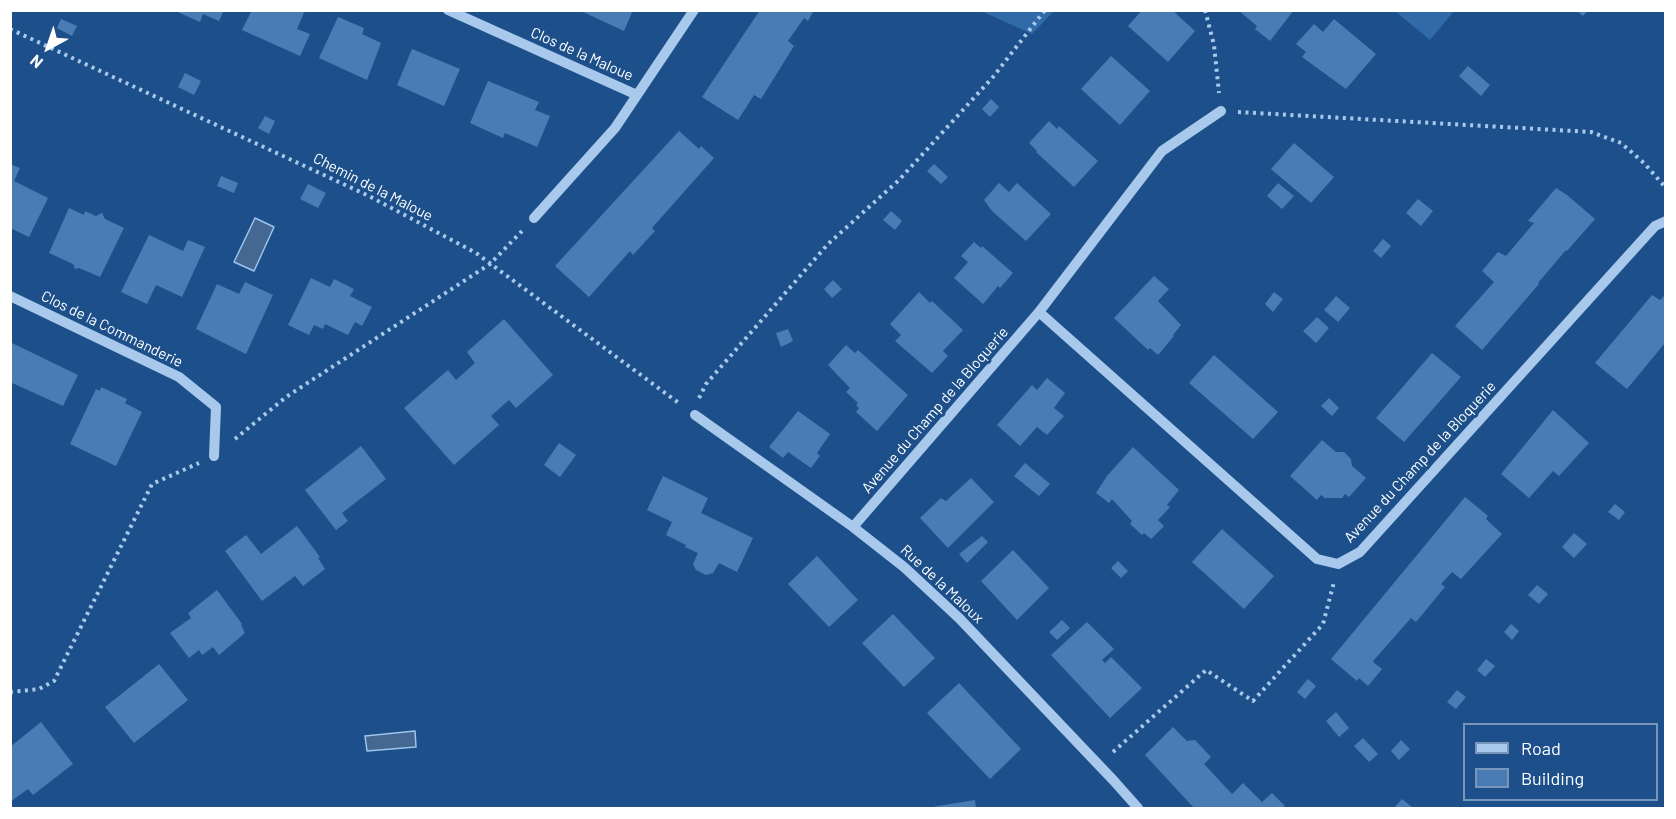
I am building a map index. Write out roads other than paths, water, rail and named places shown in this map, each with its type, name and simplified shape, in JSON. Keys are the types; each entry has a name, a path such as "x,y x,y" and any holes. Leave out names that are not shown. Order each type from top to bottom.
{"street":[{"name":"Clos de la Maloue","path":"448,10 637,95"},
{"name":"Clos de la Maloue","path":"534,218 615,128 694,10"},
{"name":"Avenue du Champ de la Bloquerie","path":"854,527 1040,312 1162,151 1221,111"},
{"name":"Avenue du Champ de la Bloquerie","path":"1040,312 1317,559 1338,564 1360,552 1654,226 1665,221"},
{"name":"Clos de la Commanderie","path":"10,296 179,377 216,407 214,456"},
{"name":"Rue de la Maloux","path":"696,415 854,527 904,567 959,618 1138,808"}]}
